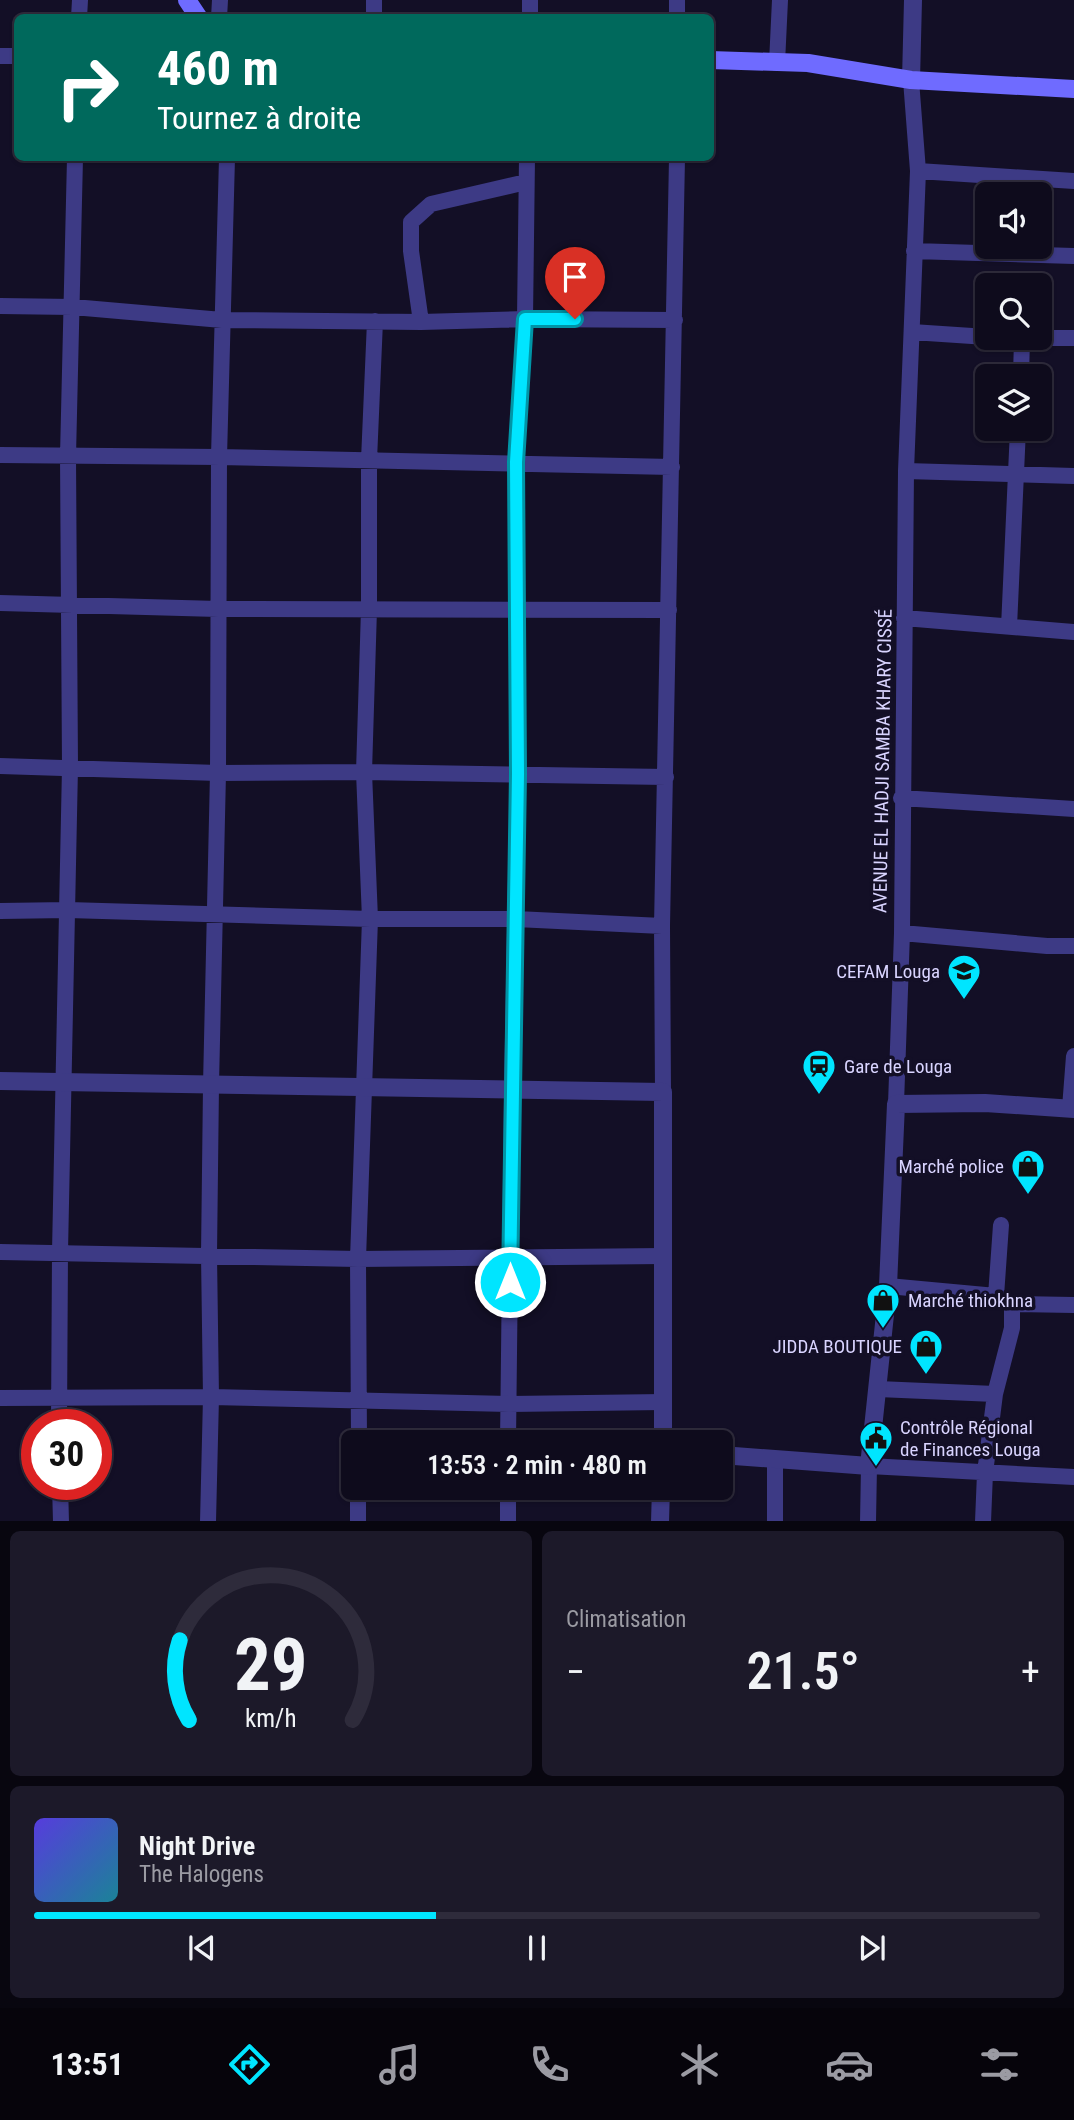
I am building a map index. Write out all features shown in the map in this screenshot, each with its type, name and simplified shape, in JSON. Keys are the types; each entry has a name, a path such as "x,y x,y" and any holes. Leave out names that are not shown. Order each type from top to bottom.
{"main road":[{"path":"714,60 808,63 911,80 1074,89"}],"street":[{"path":"777,63 780,0"},
{"name":"AVENUE EL HADJI SAMBA KHARY CISSÉ","path":"868,1521 869,1466 888,1286 902,933 901,798 906,471 918,171 911,80 913,0"},
{"path":"59,1409 70,767 68,456 75,161"},
{"path":"208,1521 211,1397 211,1085 218,774 219,457 227,161"},
{"path":"508,1430 518,774 516,462 525,319 527,161"},
{"path":"663,1430 662,926 677,161"},
{"path":"918,171 1074,181"},
{"path":"421,322 411,251 411,222 431,204 526,182"},
{"path":"914,251 1074,256"},
{"path":"0,306 73,307 222,320 675,320"},
{"path":"359,1430 358,1259 370,919 364,772 369,609 369,460 375,321"},
{"path":"912,332 975,336"},
{"path":"1052,338 1074,338"},
{"path":"1009,626 1018,441"},
{"path":"0,455 516,462 673,467"},
{"path":"906,471 1074,476"},
{"path":"0,603 218,609 669,610"},
{"path":"904,618 1074,632"},
{"path":"0,766 218,774 364,772 666,777"},
{"path":"901,798 1074,809"},
{"path":"0,911 68,910 370,919 516,919 662,926"},
{"path":"902,933 1074,946"},
{"path":"896,1104 985,1103 1072,1108 1074,1056"},
{"path":"0,1081 663,1092"},
{"path":"996,1296 1001,1225"},
{"path":"0,1252 358,1259 664,1256"},
{"path":"888,1286 996,1296 1012,1304 1074,1305"},
{"path":"983,1521 985,1473 995,1394 1013,1328 1012,1304"},
{"path":"878,1389 995,1394"},
{"path":"0,1398 211,1397 509,1404 664,1402"},
{"path":"733,1456 775,1461 1074,1477"},
{"path":"775,1461 775,1521"},
{"path":"60,1500 61,1521"},
{"path":"358,1500 358,1521"},
{"path":"508,1500 508,1521"},
{"path":"660,1521 661,1500"}],"place":[{"name":"CEFAM Louga","path":"964,1001"},
{"name":"Gare de Louga","path":"819,1096"},
{"name":"Marché police","path":"1028,1196"},
{"name":"Marché thiokhna","path":"883,1330"},
{"name":"JIDDA BOUTIQUE","path":"926,1376"},
{"name":"Contrôle Régional de Finances Louga","path":"876,1468"}],"route":[{"path":"510,1282 518,774 516,462 525,319 575,319"}]}
